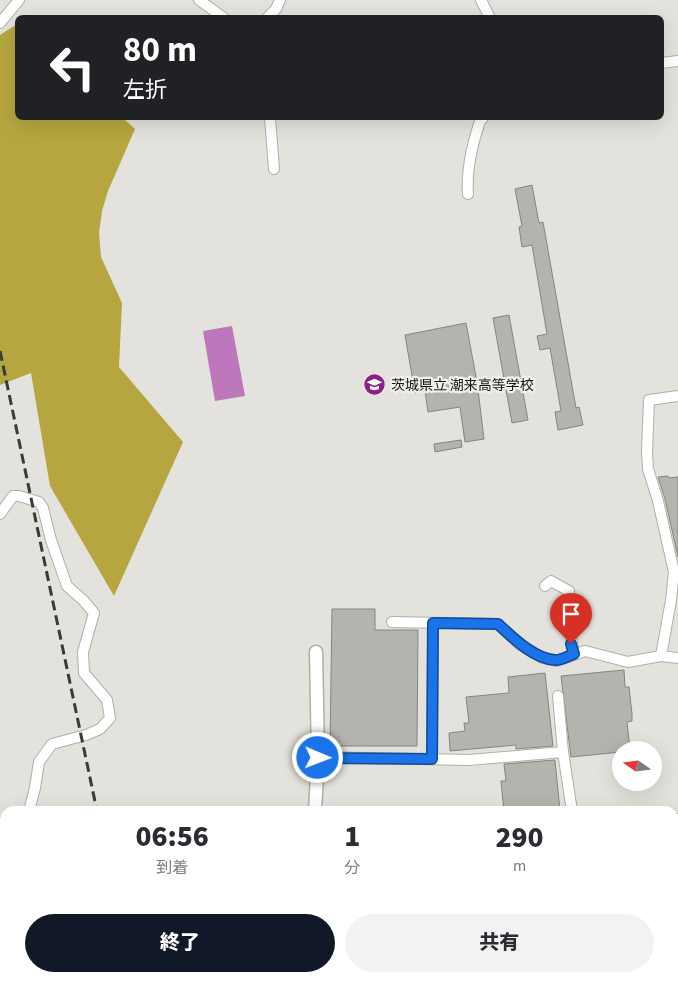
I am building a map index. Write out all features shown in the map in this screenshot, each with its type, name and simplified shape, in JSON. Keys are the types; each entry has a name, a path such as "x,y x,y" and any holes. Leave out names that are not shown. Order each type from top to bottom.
{"street":[{"path":"0,23 18,0"},
{"path":"199,0 220,15"},
{"path":"270,15 276,9 280,0"},
{"path":"481,0 488,15"},
{"path":"664,63 678,61"},
{"path":"270,120 274,169"},
{"path":"468,194 467,182 472,147 481,120"},
{"path":"661,656 674,572 658,500 648,469 648,400 678,396"},
{"path":"0,514 13,496 20,496 39,502 43,508 51,540 67,586 94,613 83,652 84,673 106,700 110,718 100,729 86,735 52,744 39,762 30,806"},
{"path":"545,586 551,581 569,591 566,610 574,654"},
{"path":"392,622 498,624 519,644 543,658 556,661 585,651 628,662 661,656 678,658"},
{"path":"432,759 433,623"},
{"path":"315,806 318,758 316,652"},
{"path":"558,696 563,752 571,806"},
{"path":"318,758 469,760 563,752"}],"shaded area":[{"path":"15,25 15,120 125,120 135,129 108,191 102,211 99,233 101,257 122,303 119,367 183,442 114,596 50,486 31,373 0,385 0,35"},
{"path":"232,326 245,396 215,401 203,331"}],"building":[{"path":"532,185 539,223 543,222 576,408 579,407 583,425 558,430 555,412 561,411 550,348 540,350 537,336 547,334 532,245 522,247 519,227 522,226 515,189"},
{"path":"509,315 528,420 512,423 493,318"},
{"path":"466,323 477,382 484,439 465,442 460,407 428,412 425,391 415,393 405,335"},
{"path":"461,440 462,447 435,452 434,444"},
{"path":"668,476 669,478 678,477 678,557 658,477"},
{"path":"332,609 375,609 375,630 418,630 417,746 330,746"},
{"path":"624,670 625,687 629,687 632,714 632,721 627,722 629,741 612,741 612,753 571,757 561,676"},
{"path":"545,673 553,746 516,749 516,745 450,751 449,733 465,731 464,723 469,723 466,697 509,693 508,677"},
{"path":"555,760 560,806 504,806 501,781 506,781 504,764"}],"railway":[{"path":"0,351 96,806"}],"place":[{"name":"茨城県立 潮来高等学校","path":"375,385"}],"route":[{"path":"318,758 432,759 433,623 498,624 519,644 543,658 556,661 574,654 571,644"}]}
